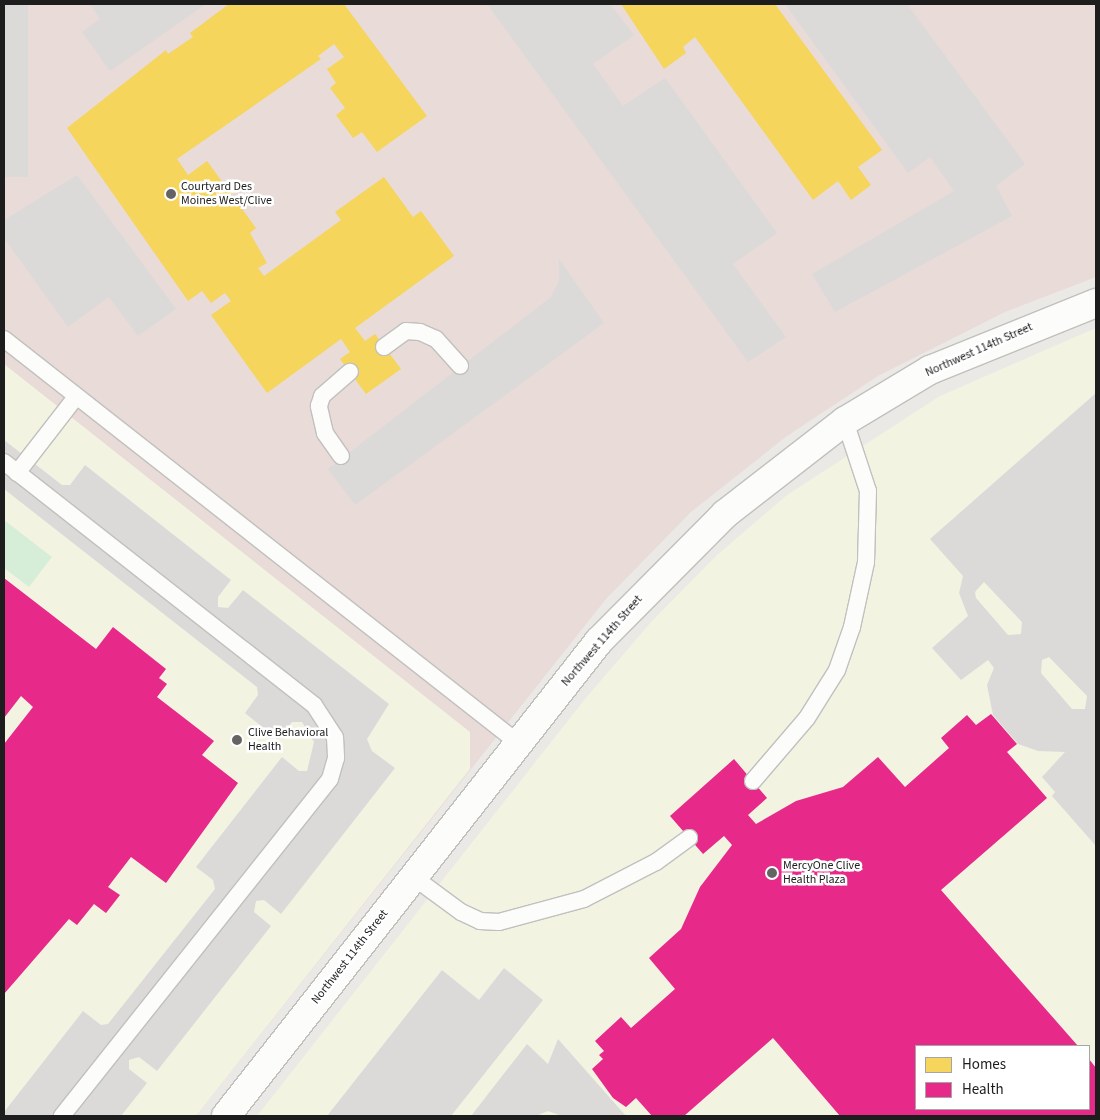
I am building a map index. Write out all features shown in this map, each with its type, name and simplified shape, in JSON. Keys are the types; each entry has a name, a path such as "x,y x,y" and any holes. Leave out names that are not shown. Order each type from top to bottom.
{"street":[{"name":"Northwest 114th Street","path":"226,1116 517,742 599,641 662,574 725,514 845,421 930,370 1096,303"}],"lane":[{"path":"384,347 406,331 420,332 436,339 460,366"},
{"path":"4,340 517,742"},
{"path":"341,456 324,433 319,406 322,396 350,372"},
{"path":"17,473 76,397"},
{"path":"753,781 808,718 837,670 852,627 866,562 868,491 845,421"},
{"path":"4,462 314,705 335,737 336,758 330,779 62,1116"},
{"path":"412,876 461,912 480,921 499,922 584,899 656,862 689,838"}],"shaded area":[{"path":"4,4 1096,4 1096,277 1005,312 878,376 787,436 691,512 606,599 196,1116 4,1116"},
{"path":"4,4 28,4 28,177 4,177"},
{"path":"90,4 206,4 110,71 82,32 100,19"},
{"path":"487,4 610,4 634,35 593,64 623,106 665,78 777,233 733,264 786,337 748,362"},
{"path":"785,4 907,4 1025,164 996,186 1012,216 835,312 812,274 954,191 930,157 908,173"},
{"path":"77,175 176,309 138,336 109,297 68,327 4,238 4,220"},
{"path":"559,259 604,323 355,505 328,469 550,298 559,281"},
{"name":"MercyOne Clive Health Plaza","path":"1096,328 1096,1116 257,1116 585,699 652,621 716,556 787,495 940,396"},
{"name":"Clive Behavioral Health","path":"4,364 470,732 470,769 196,1116 4,1116"},
{"path":"1096,393 1096,846 1052,796 1055,792 1042,777 1065,752 1038,751 1018,744 993,715 987,685 994,668 988,660 961,680 932,648 968,616 959,593 963,576 930,539","holes":["984,582 1022,622 1021,634 1008,635 976,598 975,592","1049,657 1087,696 1085,709 1072,709 1041,673 1042,660"]},
{"path":"4,440 62,485 70,485 85,465 231,580 218,597 218,607 228,608 243,590 389,704 367,739 372,751 395,768 281,914 264,900 256,901 254,912 271,926 157,1071 139,1057 129,1060 129,1069 147,1083 121,1116 4,1116 4,1112 83,1011 101,1025 108,1024 215,889 213,880 196,867 282,757 299,771 307,771 314,742 302,722 292,722 278,740 245,713 258,695 257,687 4,489"},
{"path":"4,520 52,557 29,587 4,568"},
{"path":"504,968 543,1000 451,1116 327,1116 442,970 479,1000"},
{"path":"558,1039 626,1116 562,1116 548,1111 536,1116 471,1116 527,1044 548,1064"}],"building: Homes":[{"name":"Courtyard Des Moines West/Clive","path":"229,4 344,4 427,116 377,152 362,132 353,138 336,115 345,108 330,88 336,83 327,69 344,57 334,44 318,56 321,59 177,159 188,175 207,161 256,228 250,233 267,263 258,268 264,276 341,220 335,212 384,177 413,217 421,211 454,256 355,328 365,341 375,334 401,369 366,394 340,359 350,352 341,339 267,393 211,315 231,301 225,293 211,303 202,291 188,301 67,128 166,50 168,54 193,37 190,33"},
{"path":"621,4 775,4 882,150 858,167 871,185 851,200 838,181 813,200 695,37 683,47 686,53 664,69"}],"building: Health":[{"path":"4,578 96,649 113,627 166,669 159,678 167,684 157,697 214,741 202,755 238,783 166,883 131,857 108,887 120,895 106,913 94,904 77,925 69,919 4,994 4,744 33,707 21,696 4,718"},
{"path":"991,714 1017,744 1007,752 1047,798 941,890 1077,1045 915,1045 915,1110 1090,1110 1090,1060 1096,1068 1096,1116 840,1116 773,1038 684,1116 652,1116 636,1098 626,1107 613,1098 592,1069 603,1059 599,1055 604,1051 595,1041 621,1017 631,1028 675,989 649,958 681,929 700,887 732,845 724,836 703,854 670,816 734,759 767,798 748,815 756,824 796,801 843,787 878,757 905,787 949,748 941,738 967,715 976,725"}],"place":[{"name":"Courtyard Des Moines West/Clive","path":"171,194"},
{"name":"Clive Behavioral Health","path":"237,740"},
{"name":"MercyOne Clive Health Plaza","path":"772,873"}]}
